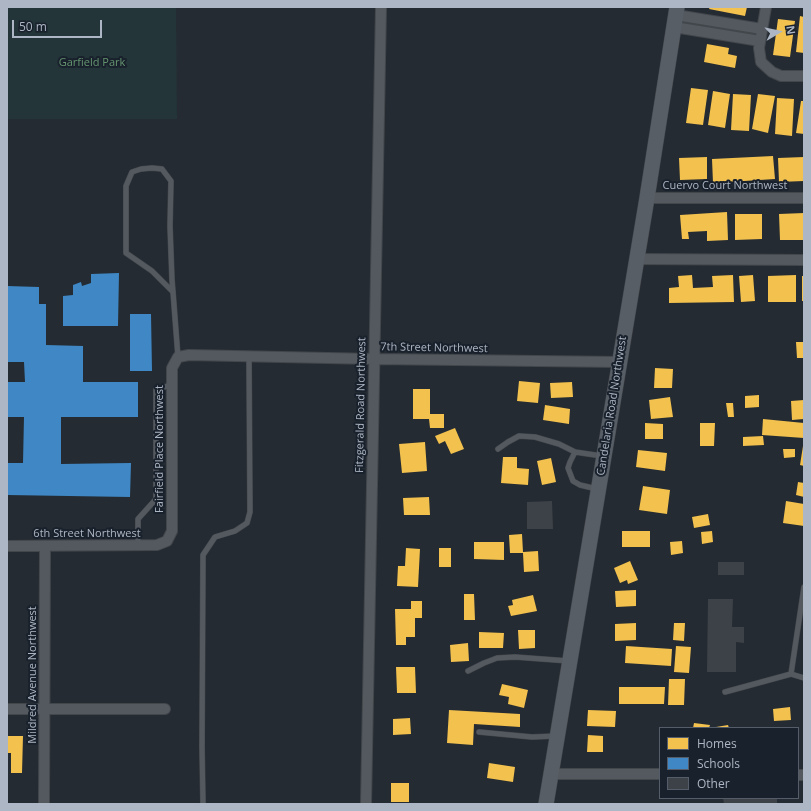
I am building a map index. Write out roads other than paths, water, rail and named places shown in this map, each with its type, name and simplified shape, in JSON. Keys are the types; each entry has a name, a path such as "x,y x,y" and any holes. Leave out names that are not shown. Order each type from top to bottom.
{"main road":[{"name":"Candelaria Road Northwest","path":"546,804 647,198 675,16"}],"street":[{"name":"Fitzgerald Road Northwest","path":"366,804 381,7"},
{"path":"766,7 759,48 761,62 772,72 781,76 804,76"},
{"path":"675,16 762,29"},
{"path":"675,16 760,41"},
{"name":"Cuervo Court Northwest","path":"647,198 804,198"},
{"path":"636,259 804,260"},
{"name":"7th Street Northwest","path":"178,357 189,355 619,362"},
{"name":"Fairfield Place Northwest","path":"167,541 172,531 172,368 178,357"},
{"name":"6th Street Northwest","path":"7,546 156,546 167,541"},
{"name":"Mildred Avenue Northwest","path":"44,804 45,546"},
{"path":"7,708 165,709"},
{"path":"551,774 659,774"}],"lane":[{"path":"173,292 152,271 126,253 126,186 132,172 141,169 162,169 171,181 170,226 178,357"},
{"path":"203,804 203,555 215,537 235,531 247,523 250,512 249,357"},
{"path":"138,546 138,519 156,499 156,389 172,384"},
{"path":"498,449 519,436 535,437 559,444 575,452 603,456"},
{"path":"575,452 568,468 573,481 580,485 598,489"},
{"path":"791,674 804,587"},
{"path":"468,671 498,658 515,657 570,661"},
{"path":"725,692 791,674 804,678"},
{"path":"479,732 532,737 557,736"}],"park label":[{"name":"Garfield Park","path":"92,63"}]}
